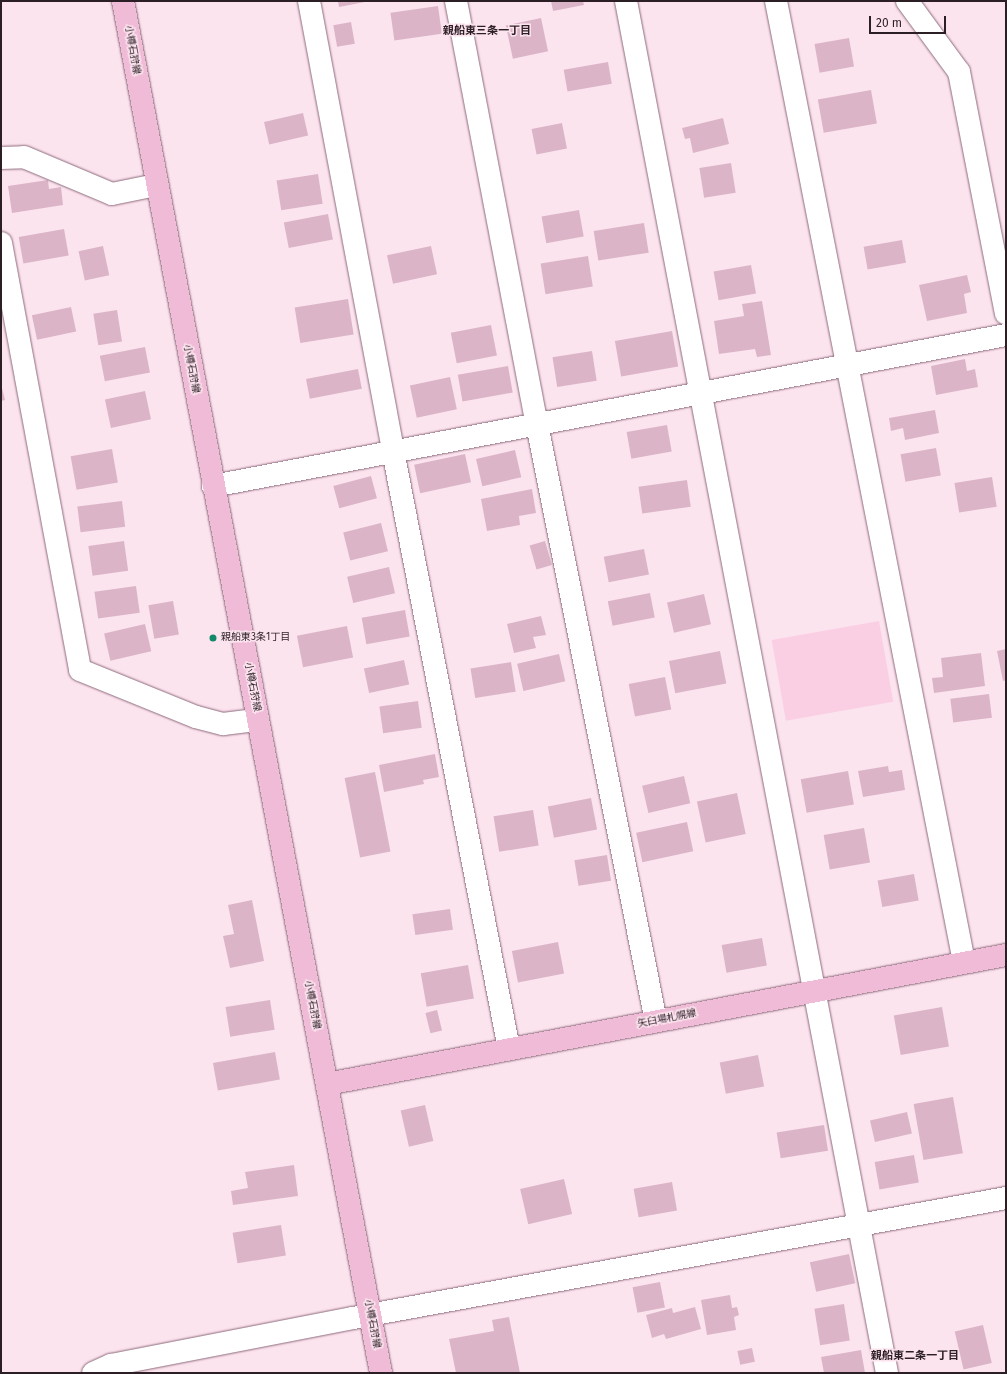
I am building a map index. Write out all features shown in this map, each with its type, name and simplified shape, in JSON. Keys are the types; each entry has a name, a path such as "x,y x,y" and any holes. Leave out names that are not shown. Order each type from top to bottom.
{"main road":[{"name":"小樽石狩線","path":"123,1 156,185 381,1373"},
{"name":"矢臼場札幌線","path":"327,1084 1006,955"}],"street":[{"path":"309,1 393,451 509,1049"},
{"path":"456,1 537,424 656,1021"},
{"path":"626,1 816,991 887,1373"},
{"path":"776,1 964,962"},
{"path":"907,1 959,72 1006,313"},
{"path":"1,158 24,157 112,194 156,185"},
{"path":"1,243 80,670 196,717 223,724 258,720"},
{"path":"214,486 1006,335"},
{"path":"93,1373 111,1365 371,1315 1006,1198"}],"shaded area":[{"path":"879,621 893,702 786,721 772,640"}],"building":[{"path":"338,1 365,1 365,2 339,7"},
{"path":"551,1 583,1 584,5 553,11"},
{"path":"438,6 442,34 394,40 390,13"},
{"path":"541,18 548,51 513,59 506,25"},
{"path":"351,22 355,44 337,47 333,25"},
{"path":"849,38 854,67 820,73 815,44"},
{"path":"608,62 612,84 568,91 564,70"},
{"path":"871,90 877,123 824,133 818,99"},
{"path":"303,113 308,135 269,144 264,122"},
{"path":"723,118 729,144 693,153 690,138 685,139 682,128"},
{"path":"562,123 567,149 537,154 532,129"},
{"path":"731,163 736,193 704,198 699,168"},
{"path":"318,174 323,204 281,210 277,181"},
{"path":"48,180 49,189 61,187 63,205 12,213 8,186"},
{"path":"579,210 584,237 546,243 542,217"},
{"path":"328,214 333,240 289,248 284,223"},
{"path":"644,223 649,253 598,261 594,231"},
{"path":"64,229 69,256 23,264 19,237"},
{"path":"902,240 906,263 868,269 864,247"},
{"path":"103,246 109,275 85,281 79,251"},
{"path":"431,246 437,274 393,284 387,255"},
{"path":"588,256 593,287 545,294 541,264"},
{"path":"751,265 756,294 719,300 714,272"},
{"path":"967,275 971,292 964,294 967,313 927,321 919,285"},
{"path":"348,299 354,335 300,343 295,307"},
{"path":"762,301 771,355 757,357 755,349 719,354 714,321 744,316 742,304"},
{"path":"71,307 76,331 37,340 32,315"},
{"path":"117,310 122,342 98,345 93,314"},
{"path":"491,325 497,355 457,363 451,333"},
{"path":"672,331 678,366 621,377 615,341"},
{"path":"145,347 150,373 105,381 100,356"},
{"path":"592,351 597,381 557,387 552,357"},
{"path":"965,359 967,371 975,369 978,387 936,395 931,366"},
{"path":"508,366 513,393 462,401 458,375"},
{"path":"358,369 362,389 310,399 306,379"},
{"path":"450,377 457,409 417,418 410,386"},
{"path":"1,384 5,400 1,401"},
{"path":"145,391 151,419 111,428 105,400"},
{"path":"935,410 939,433 905,440 903,428 891,431 889,418"},
{"path":"667,425 672,452 631,459 627,432"},
{"path":"936,448 941,476 905,482 901,454"},
{"path":"112,449 118,482 77,490 71,456"},
{"path":"515,450 521,477 482,486 476,459"},
{"path":"465,454 471,482 420,493 414,465"},
{"path":"371,476 377,498 339,508 333,486"},
{"path":"992,477 997,507 959,513 954,483"},
{"path":"687,480 691,507 642,514 638,487"},
{"path":"532,489 536,513 519,516 520,525 487,531 481,499"},
{"path":"122,501 125,527 81,532 77,506"},
{"path":"381,523 388,551 350,561 343,532"},
{"path":"124,541 128,571 93,576 88,546"},
{"path":"545,541 552,565 537,569 530,545"},
{"path":"644,549 649,575 609,582 604,557"},
{"path":"389,567 395,593 353,603 347,577"},
{"path":"136,586 140,613 98,619 94,592"},
{"path":"650,593 655,618 613,626 608,601"},
{"path":"704,594 711,624 674,633 667,603"},
{"path":"173,601 179,634 154,639 148,605"},
{"path":"405,610 410,637 366,644 362,618"},
{"path":"541,616 546,635 533,637 536,648 514,653 507,624"},
{"path":"145,624 151,651 110,661 104,633"},
{"path":"347,626 353,657 303,667 297,636"},
{"path":"1006,649 1006,680 1003,681 997,651"},
{"path":"720,651 726,683 675,693 669,661"},
{"path":"981,653 985,686 934,693 932,678 943,677 941,658"},
{"path":"559,654 565,681 523,691 517,664"},
{"path":"404,660 409,684 369,693 364,669"},
{"path":"511,662 516,692 475,698 471,668"},
{"path":"665,677 671,709 635,716 629,684"},
{"path":"989,694 992,718 953,723 950,699"},
{"path":"418,701 422,728 383,733 379,706"},
{"path":"435,754 439,777 423,780 424,784 384,792 379,765"},
{"path":"888,766 889,772 902,770 905,790 863,797 858,771"},
{"path":"848,771 854,804 807,813 801,779"},
{"path":"375,772 390,852 360,857 345,778"},
{"path":"684,776 690,803 648,813 642,786"},
{"path":"737,793 746,834 706,843 697,802"},
{"path":"591,798 597,829 554,838 548,806"},
{"path":"533,810 539,846 499,852 493,816"},
{"path":"687,822 693,851 642,862 636,833"},
{"path":"864,828 870,862 830,870 824,835"},
{"path":"607,855 611,881 578,886 574,860"},
{"path":"914,874 919,901 882,907 878,880"},
{"path":"252,900 264,961 230,968 223,936 234,934 228,905"},
{"path":"450,909 453,930 415,935 412,914"},
{"path":"762,938 767,966 726,973 722,945"},
{"path":"558,942 564,973 518,982 512,951"},
{"path":"468,965 474,998 427,1007 421,973"},
{"path":"270,1000 275,1030 230,1037 226,1007"},
{"path":"942,1007 949,1046 901,1055 894,1016"},
{"path":"437,1010 442,1030 430,1033 425,1013"},
{"path":"275,1052 280,1080 218,1091 213,1063"},
{"path":"758,1055 764,1086 726,1094 720,1062"},
{"path":"953,1097 963,1153 924,1160 914,1104"},
{"path":"425,1105 433,1141 409,1147 401,1111"},
{"path":"907,1112 912,1133 875,1142 870,1121"},
{"path":"824,1125 828,1151 781,1158 777,1133"},
{"path":"914,1155 919,1183 879,1190 875,1162"},
{"path":"294,1165 298,1196 233,1205 231,1191 248,1188 245,1172"},
{"path":"564,1179 572,1214 528,1224 520,1189"},
{"path":"672,1182 677,1211 639,1217 634,1189"},
{"path":"281,1225 286,1256 237,1263 233,1233"},
{"path":"849,1254 855,1283 816,1292 810,1262"},
{"path":"660,1282 665,1308 637,1313 633,1287"},
{"path":"730,1295 732,1308 737,1307 739,1315 734,1317 736,1330 707,1335 701,1300"},
{"path":"844,1304 850,1341 820,1345 814,1309"},
{"path":"695,1307 701,1329 666,1339 664,1334 652,1338 646,1315 672,1308 673,1313"},
{"path":"509,1317 520,1373 456,1373 449,1339 494,1331 492,1320"},
{"path":"983,1325 992,1363 964,1370 955,1332"},
{"path":"752,1348 755,1362 740,1365 737,1351"},
{"path":"861,1350 865,1373 824,1373 821,1357"}],"place":[{"name":"親船東3条1丁目","path":"213,638"}],"district":[{"name":"親船東三条一丁目","path":"487,31"},
{"name":"親船東二条一丁目","path":"915,1356"}]}
